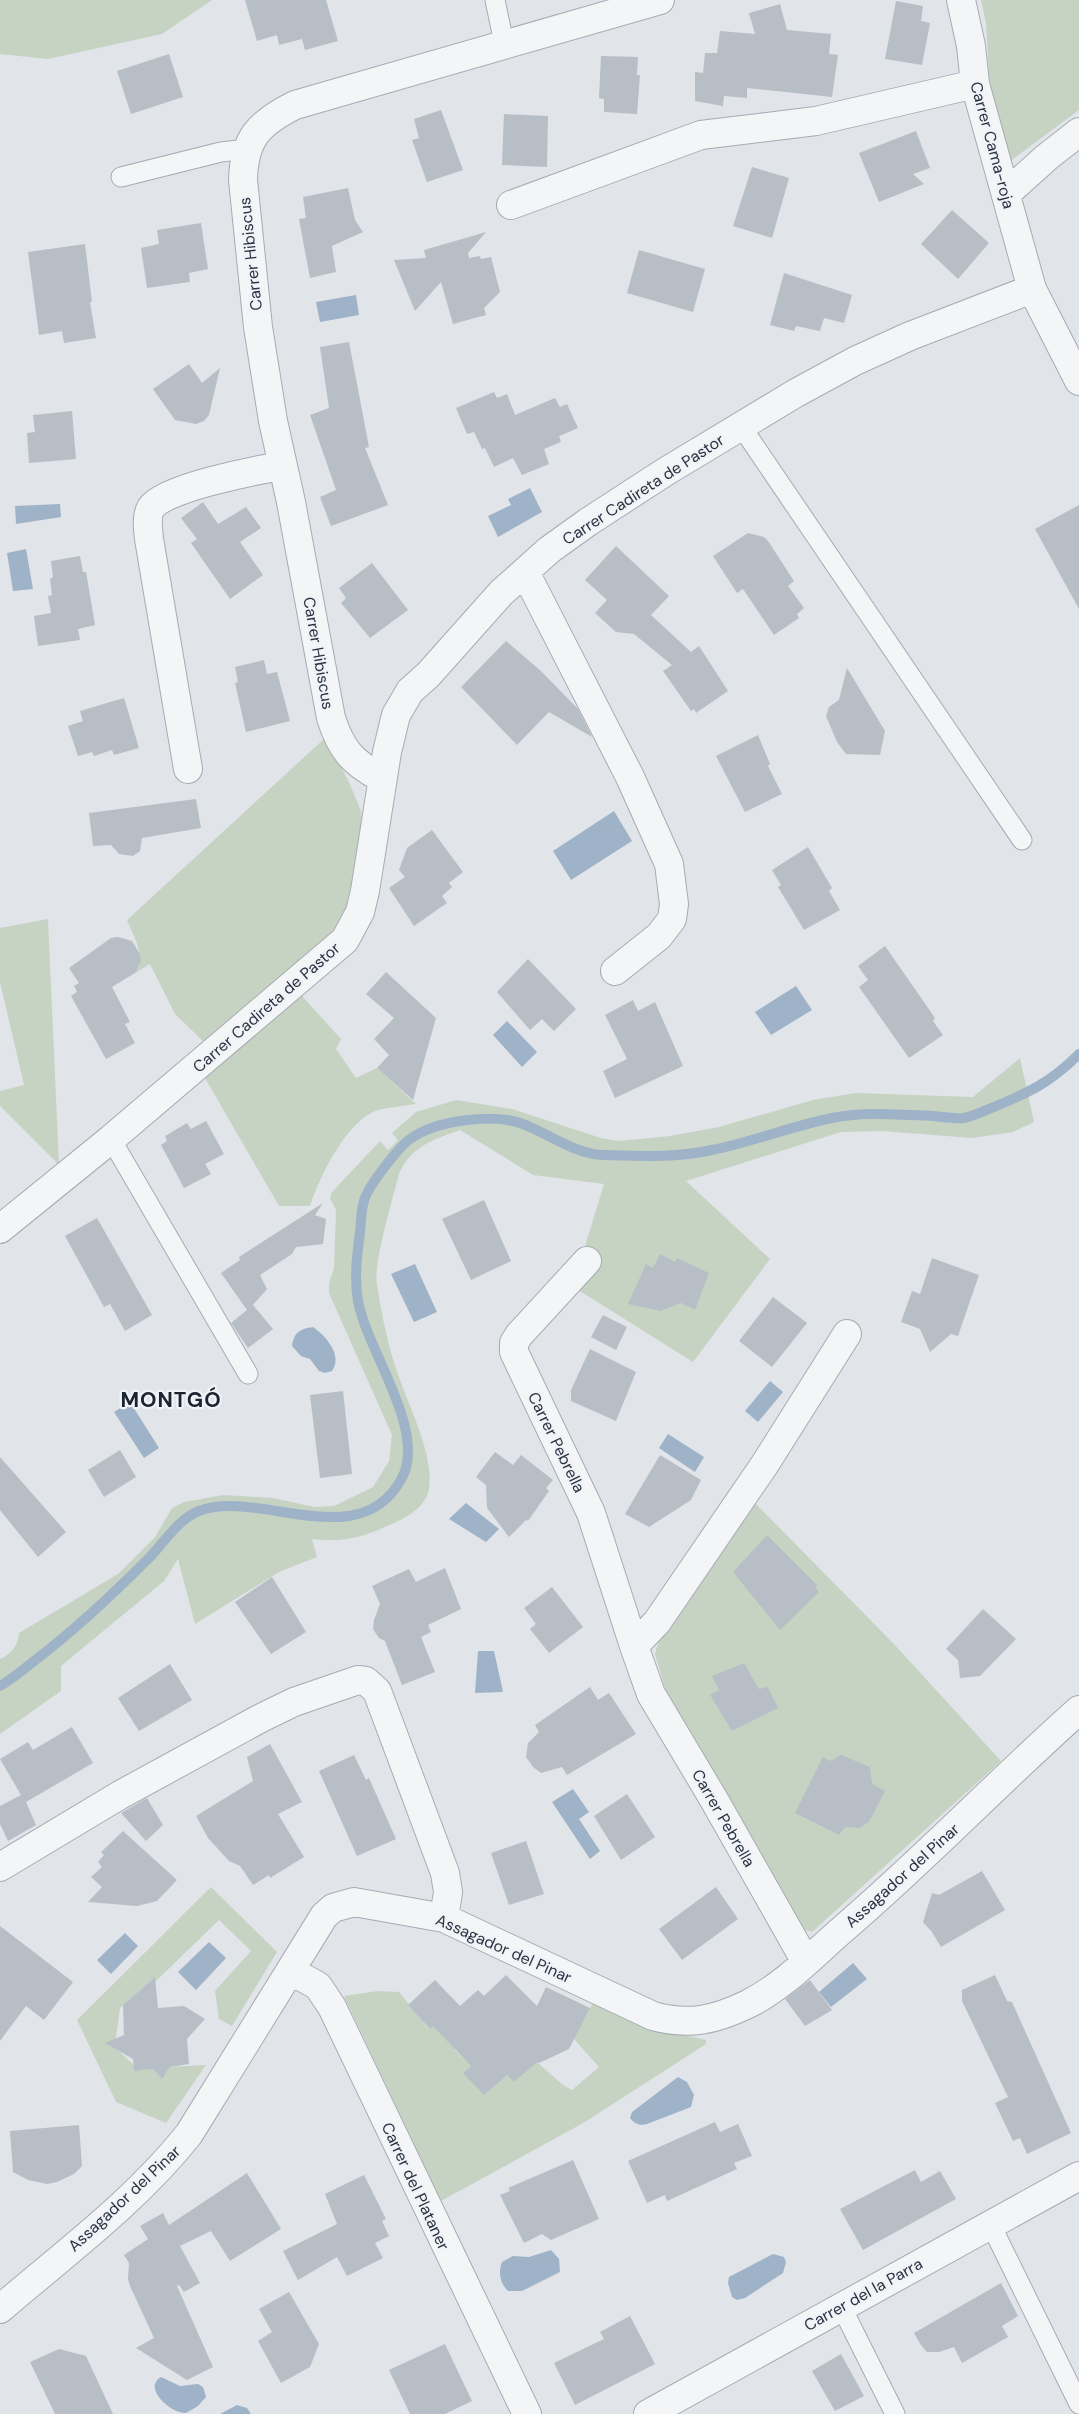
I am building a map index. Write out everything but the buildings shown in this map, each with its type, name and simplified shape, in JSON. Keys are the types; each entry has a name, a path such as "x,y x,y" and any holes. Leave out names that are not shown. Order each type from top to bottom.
{"street":[{"name":"Carrer Hibiscus","path":"382,778 364,769 352,760 336,734 331,718 293,512 282,466 258,327 243,180 243,163 248,149 252,139 265,122 295,105 504,43 660,0"},
{"name":"Carrer Cama-roja","path":"961,0 971,46 975,84 1032,288"},
{"path":"511,205 701,135 816,120 975,84"},
{"path":"1006,194 1040,162 1079,132"},
{"path":"1032,288 1079,380"},
{"name":"Carrer Cadireta de Pastor","path":"0,1229 111,1139 345,940 360,912 390,733 402,702 501,593 549,550 618,501 740,426 855,361 910,336 1032,288"},
{"path":"188,769 148,539 150,509 157,501 180,491 282,466"},
{"path":"525,572 630,777 669,864 674,904 672,919 658,936 615,971"},
{"name":"Carrer Pebrella","path":"587,1261 518,1335 514,1343 514,1352 591,1513 651,1694 713,1798 806,1962"},
{"path":"634,1646 657,1622 766,1464 847,1334"},
{"path":"0,1867 120,1795 261,1718 303,1699 358,1680 366,1680 377,1691 445,1873 448,1892 444,1918"},
{"name":"Assagador del Pinar","path":"0,2310 97,2226 169,2159 189,2134 324,1916 333,1908 354,1902 444,1918 654,2016 670,2021 698,2021 736,2009 775,1988 880,1898 1011,1770 1079,1710"},
{"name":"Carrer del Plataner","path":"291,1972 318,1986 332,2007 527,2414"},
{"name":"Carrer del la Parra","path":"648,2414 990,2223 1079,2176"}],"lane":[{"path":"495,0 504,43"},
{"path":"121,177 221,152 248,149"},
{"path":"740,426 1022,840"},
{"path":"111,1139 248,1374"},
{"path":"990,2223 1079,2404"},
{"path":"841,2306 895,2414"}],"green space":[{"path":"0,0 212,0 162,34 48,59 0,54"},
{"path":"981,0 1079,0 1079,110 1009,162 990,92 986,23"},
{"path":"325,738 349,782 361,811 362,825 352,893 343,917 333,931 295,967 205,1043 175,1014 150,964 135,973 138,966 139,952 127,920"},
{"path":"48,919 59,1165 0,1106 0,1091 24,1085 0,982 0,928"},
{"path":"301,995 341,1039 336,1049 356,1078 377,1068 416,1104 378,1110 366,1116 345,1137 327,1165 310,1206 279,1206 205,1078"},
{"path":"1020,1058 1034,1122 1013,1132 972,1138 882,1131 841,1132 686,1181 770,1259 693,1362 575,1288 601,1265 585,1246 604,1184 533,1175 460,1130 432,1141 416,1150 404,1164 399,1174 378,1262 377,1285 392,1355 421,1434 429,1466 430,1480 428,1493 421,1505 391,1525 366,1534 341,1540 312,1539 317,1557 279,1572 195,1624 178,1559 164,1581 61,1666 61,1691 0,1734 0,1659 14,1649 19,1633 118,1574 155,1537 172,1508 184,1502 223,1495 273,1498 314,1507 334,1506 373,1487 389,1461 392,1435 329,1293 329,1283 334,1268 336,1210 330,1198 332,1192 380,1141 388,1150 398,1140 392,1133 416,1112 456,1100 512,1109 601,1138 619,1141 670,1136 719,1127 813,1100 856,1093 973,1097"},
{"path":"753,1501 894,1644 1001,1761 812,1932 802,1929 666,1692 655,1654 659,1639"},
{"path":"211,1887 277,1952 232,2026 219,2019 215,1991 251,1951 219,1920 155,1982 154,1978 120,2008 116,2038 118,2050 139,2070 153,2069 158,2074 166,2073 170,2067 206,2065 166,2123 116,2102 77,2020"},
{"path":"378,1991 399,1992 429,2029 434,2025 457,2047 455,2050 471,2066 463,2073 493,2081 537,2062 563,2085 572,2090 599,2067 555,2018 560,2008 584,2020 593,2002 643,2026 706,2040 706,2044 585,2122 441,2201 344,1996"}],"water":[{"path":"356,295 359,315 320,322 316,302"},
{"path":"530,488 542,512 498,537 488,516 511,505 508,499"},
{"path":"60,504 61,517 16,524 15,506"},
{"path":"26,549 33,589 13,591 7,553"},
{"path":"614,811 632,841 571,880 553,851"},
{"path":"796,986 812,1010 771,1035 755,1012"},
{"path":"507,1021 537,1052 522,1067 493,1035"},
{"path":"415,1264 437,1312 414,1322 391,1274"},
{"path":"313,1327 332,1346 336,1359 332,1371 325,1373 319,1371 310,1359 301,1356 292,1346 294,1337 298,1332"},
{"path":"770,1381 783,1392 758,1422 745,1411"},
{"path":"130,1402 159,1448 144,1458 114,1412"},
{"path":"668,1434 704,1457 695,1472 659,1448"},
{"path":"466,1503 499,1529 486,1542 449,1519"},
{"path":"478,1651 494,1651 503,1692 475,1693"},
{"path":"573,1789 589,1812 579,1819 600,1851 590,1859 552,1802"},
{"path":"125,1933 138,1946 111,1974 97,1960"},
{"path":"209,1942 226,1958 196,1990 178,1972"},
{"path":"853,1963 867,1979 831,2007 819,1992"},
{"path":"678,2077 687,2082 694,2095 691,2107 647,2124 639,2125 630,2118 632,2112"},
{"path":"551,2250 559,2259 560,2272 522,2291 508,2291 500,2278 502,2262 513,2256 529,2257"},
{"path":"773,2254 784,2257 786,2262 783,2273 745,2298 737,2300 732,2297 728,2283 729,2277"},
{"path":"161,2377 180,2386 198,2384 203,2387 206,2397 198,2406 186,2413 173,2409 161,2400 157,2393 156,2382"},
{"path":"237,2405 247,2408 251,2414 220,2414"}],"waterway":[{"path":"0,1686 81,1623 191,1515 199,1511 223,1506 250,1507 335,1517 361,1513 384,1501 402,1478 408,1459 407,1437 393,1390 372,1343 358,1301 356,1266 363,1204 366,1195 377,1177 399,1150 410,1139 421,1132 465,1120 497,1119 523,1124 572,1147 593,1154 644,1156 698,1153 727,1147 802,1125 844,1116 882,1114 968,1117 1007,1102 1040,1085 1059,1072 1079,1054"}],"district":[{"name":"MONTGÓ","path":"171,1400"}]}
